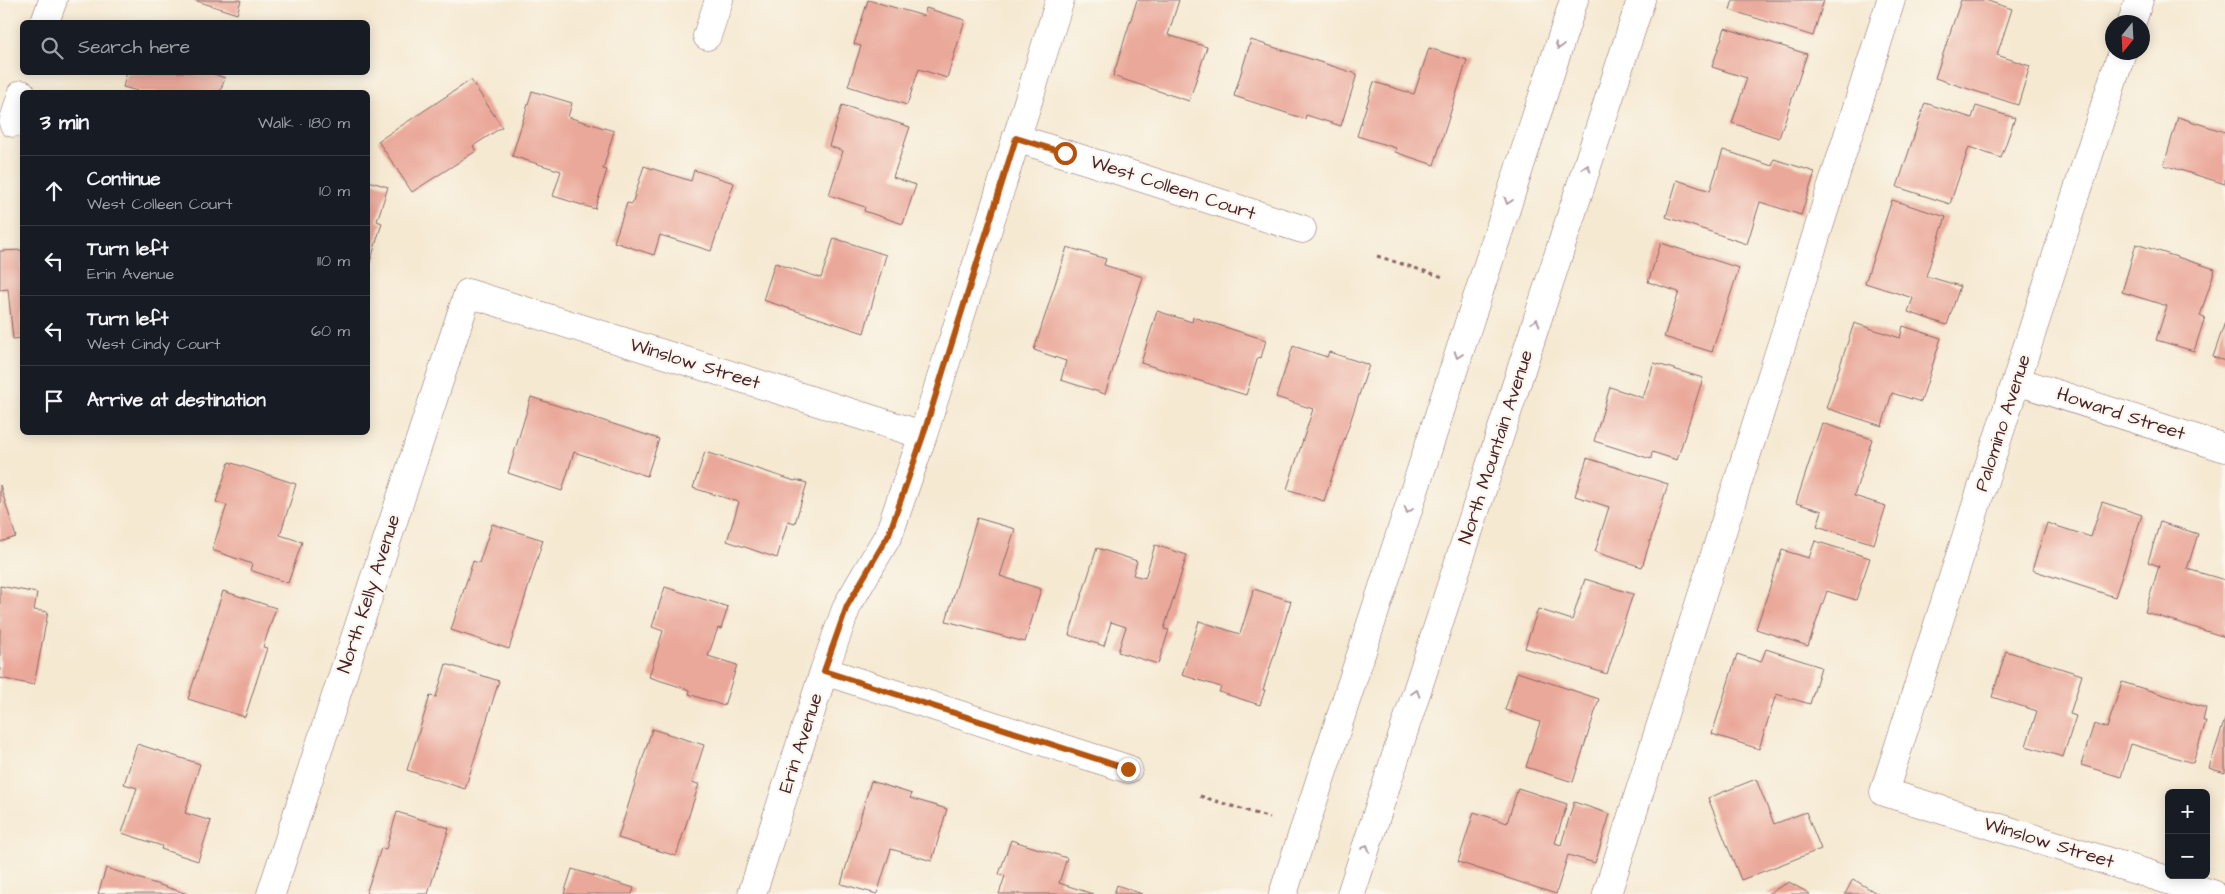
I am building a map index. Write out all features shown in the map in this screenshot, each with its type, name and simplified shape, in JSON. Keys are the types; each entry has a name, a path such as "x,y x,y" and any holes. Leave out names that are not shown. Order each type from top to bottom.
{"street":[{"path":"47,20 53,0"},
{"path":"707,36 719,0"},
{"name":"Erin Avenue","path":"752,894 847,606 889,534 923,436 1060,0"},
{"path":"1284,894 1574,0"},
{"name":"North Mountain Avenue","path":"1351,894 1641,0"},
{"path":"1607,894 1891,0"},
{"path":"2134,15 2139,0"},
{"name":"Palomino Avenue","path":"1884,792 2119,60"},
{"path":"24,90 29,75"},
{"path":"13,123 20,102"},
{"name":"West Colleen Court","path":"1016,138 1302,229"},
{"name":"Winslow Street","path":"468,293 923,436"},
{"name":"North Kelly Avenue","path":"271,894 468,293"},
{"name":"Howard Street","path":"2017,381 2225,448"},
{"path":"824,671 1128,769"},
{"name":"Winslow Street","path":"1884,792 2213,894"}],"path":[{"path":"1377,256 1442,277"},
{"path":"1200,796 1270,818"}],"building":[{"path":"194,0 241,0 237,14"},
{"path":"868,0 924,16 926,8 965,20 947,78 919,69 907,105 848,86 861,46 854,44"},
{"path":"1137,0 1179,0 1168,35 1207,47 1189,101 1113,76"},
{"path":"1733,0 1824,0 1813,36 1730,10"},
{"path":"1961,0 1985,0 2012,9 1997,55 2030,66 2018,105 1935,78"},
{"path":"1725,28 1807,54 1779,138 1732,123 1747,78 1712,67"},
{"path":"1251,40 1357,74 1341,126 1306,115 1305,119 1234,96"},
{"path":"1429,48 1467,60 1434,165 1395,152 1396,148 1357,136 1374,82 1414,94"},
{"path":"126,75 216,75 225,78 221,90 134,90 123,87"},
{"path":"471,80 502,127 473,146 476,151 412,192 378,141"},
{"path":"532,91 572,103 568,117 614,131 603,169 607,170 595,209 553,196 561,171 512,156"},
{"path":"1925,103 1972,118 1976,106 2015,118 2001,158 1969,147 1950,204 1897,187"},
{"path":"842,105 910,127 893,177 916,185 903,224 864,211 865,207 829,195 843,151 829,146"},
{"path":"2178,117 2225,132 2225,184 2164,165"},
{"path":"1723,150 1772,166 1774,159 1815,172 1801,215 1760,202 1747,244 1666,217 1677,180 1710,191"},
{"path":"644,166 691,181 694,170 734,183 711,251 660,235 654,255 614,242 627,203 632,204"},
{"path":"370,182 388,187 377,221 382,223 370,262"},
{"path":"1892,200 1946,217 1926,276 1960,286 1947,325 1908,312 1913,298 1865,283"},
{"path":"834,238 886,255 864,333 763,300 775,263 821,278"},
{"path":"1661,243 1739,268 1712,352 1664,337 1679,292 1648,282"},
{"path":"2136,244 2215,269 2200,316 2205,317 2194,351 2156,340 2167,306 2122,292"},
{"path":"1067,247 1106,259 1104,265 1143,277 1105,394 1061,380 1066,361 1034,350"},
{"path":"20,250 20,338 13,339 8,289 0,290 0,251"},
{"path":"1157,311 1192,322 1193,317 1266,340 1261,358 1258,357 1246,395 1141,363"},
{"path":"2225,322 2225,361 2213,357"},
{"path":"1854,323 1900,338 1903,326 1941,338 1921,402 1892,393 1882,426 1826,408"},
{"path":"1293,346 1327,357 1329,352 1369,365 1324,501 1287,489 1313,409 1276,397"},
{"path":"1654,363 1703,378 1677,460 1652,452 1651,459 1594,441 1610,387 1643,398"},
{"path":"531,397 659,439 647,476 574,452 562,491 508,473"},
{"path":"1822,423 1872,439 1854,496 1886,506 1874,544 1817,526 1822,511 1796,503"},
{"path":"705,452 795,481 807,483 795,523 788,521 777,558 727,541 739,502 693,488"},
{"path":"1587,458 1668,484 1642,567 1595,552 1609,507 1575,496"},
{"path":"229,462 296,484 280,535 302,542 288,583 250,570 252,564 212,550 227,505 216,502"},
{"path":"0,485 16,537 0,542"},
{"path":"2102,502 2142,515 2115,597 2032,570 2047,523 2091,537"},
{"path":"977,518 1015,529 1000,576 1041,589 1025,642 946,621"},
{"path":"2160,522 2198,534 2187,569 2225,580 2225,637 2145,612 2159,566 2148,562"},
{"path":"492,524 543,540 509,649 451,630 473,561 479,563"},
{"path":"1815,541 1870,558 1856,600 1827,591 1808,646 1756,629 1782,550 1809,558"},
{"path":"1155,545 1187,555 1164,629 1169,630 1158,664 1118,652 1126,627 1111,622 1104,646 1069,635 1097,548 1137,561 1133,575 1145,578"},
{"path":"1585,579 1633,594 1607,674 1525,648 1538,609 1572,620"},
{"path":"0,586 37,593 34,610 48,612 34,685 0,678"},
{"path":"665,587 728,607 721,629 718,628 708,656 737,665 724,706 689,694 690,690 649,677 663,631 652,627"},
{"path":"1254,589 1291,601 1260,705 1219,692 1221,687 1182,675 1199,621 1240,634"},
{"path":"223,591 276,608 263,647 267,648 245,717 188,699"},
{"path":"1766,649 1821,667 1810,704 1776,694 1759,749 1712,734 1737,654 1761,662"},
{"path":"2006,651 2082,675 2070,714 2076,716 2063,757 2026,746 2037,711 1992,697"},
{"path":"446,664 499,681 465,789 407,770 430,696 436,697"},
{"path":"1517,672 1599,699 1573,782 1526,767 1540,722 1505,710"},
{"path":"2122,682 2206,708 2203,721 2206,721 2193,763 2131,744 2121,777 2081,765 2094,724 2107,728"},
{"path":"2225,719 2225,773 2209,768"},
{"path":"652,729 704,745 692,783 699,784 676,856 618,838"},
{"path":"137,744 200,764 185,813 211,821 198,861 161,849 162,846 122,833 137,788 124,784"},
{"path":"1756,779 1774,824 1806,812 1821,849 1741,880 1708,798"},
{"path":"871,781 912,794 910,798 947,809 932,861 891,849 877,894 841,884"},
{"path":"1518,788 1567,804 1555,843 1561,845 1574,802 1610,814 1595,863 1568,855 1556,894 1458,862 1474,812 1507,823"},
{"path":"397,812 449,828 428,894 366,894 381,848 386,849"},
{"path":"1011,840 1067,858 1059,883 1093,894 999,894 1005,876 999,874"},
{"path":"106,868 188,894 98,894"},
{"path":"572,869 634,888 632,894 564,894"},
{"path":"1853,879 1878,894 1845,894"},
{"path":"1789,882 1810,894 1767,894"},
{"path":"1117,885 1142,894 1114,894"}],"route":[{"path":"1065,153 1016,138 923,436 889,534 847,606 824,671 1128,769"}]}
